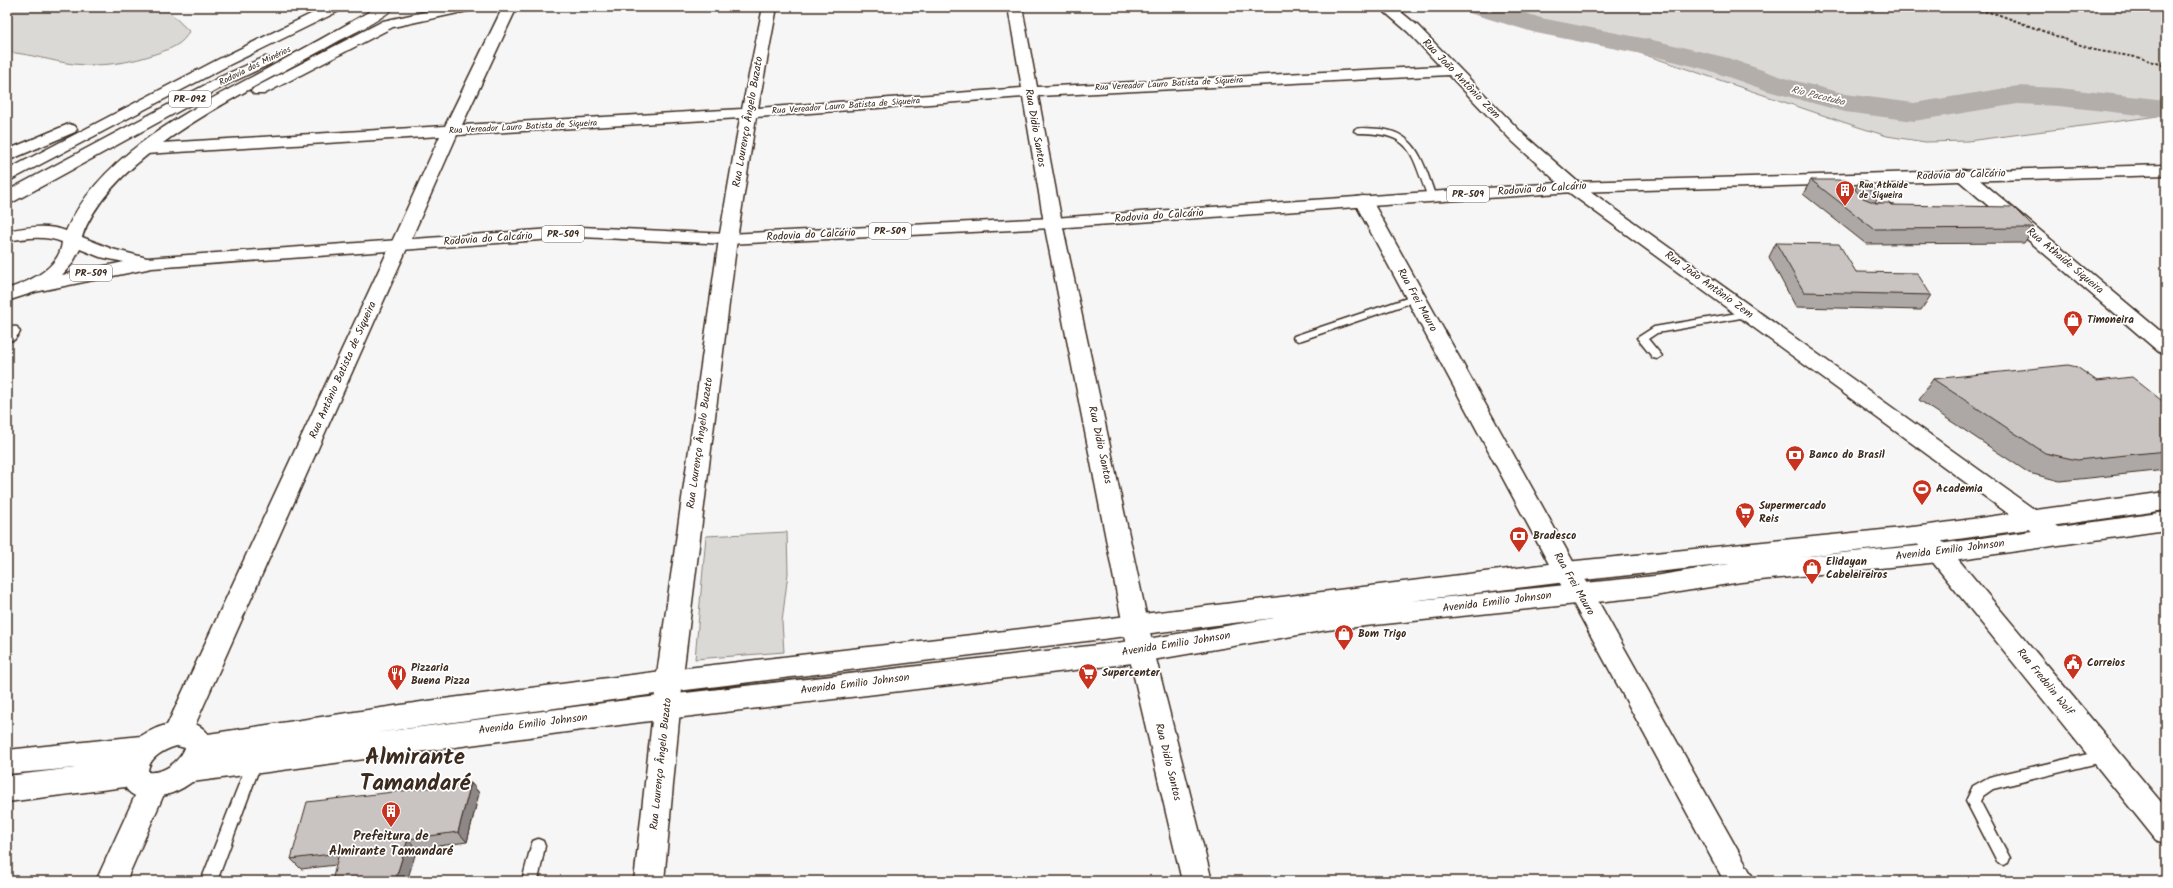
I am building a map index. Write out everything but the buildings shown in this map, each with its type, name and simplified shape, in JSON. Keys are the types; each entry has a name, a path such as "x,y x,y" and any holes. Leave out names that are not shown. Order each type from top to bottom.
{"street":[{"name":"Rodovia dos Minérios","path":"7,177 220,64 336,7"},
{"name":"Rodovia dos Minérios","path":"7,198 225,80 378,7"},
{"path":"72,240 82,217 105,184 145,149 215,104 387,7"},
{"path":"259,91 388,24 467,7"},
{"name":"Rua Antônio Batista de Siqueira","path":"188,750 399,246 450,131 510,7"},
{"name":"Rua Lourenço Ângelo Buzato","path":"648,881 666,708 728,239 749,113 770,7"},
{"name":"Rua Didio Santos","path":"1015,7 1053,223 1141,651 1197,881"},
{"name":"Rua João Antônio Zem","path":"1386,7 1414,29 1451,70 1517,137 1573,187 2055,536"},
{"path":"7,156 220,64"},
{"name":"Rua Vereador Lauro Batista de Siqueira","path":"145,149 749,113 1029,92 1451,70"},
{"name":"Rodovia do Calcário","path":"30,287 152,262 399,246 581,232 728,239 1053,223 1573,187 1835,184 1964,175 2166,170"},
{"name":"Rua Athaide Siqueira","path":"1964,175 2166,347"},
{"name":"Rua Frei Mauro","path":"1363,201 1566,572 1580,592 1740,881"},
{"name":"PR-509","path":"7,236 32,232 55,233 72,240 70,251 64,262 52,273 30,287 7,295"},
{"name":"Rodovia do Calcário","path":"72,240 107,253 152,262"},
{"name":"Avenida Emilio Johnson","path":"143,779 137,760 147,748 157,741 188,750 255,761 956,671 1141,651 1327,620 1580,592 1654,586 1930,544 2033,520 2166,501"},
{"name":"Avenida Emilio Johnson","path":"188,750 413,715 670,681 1136,626 1566,572 2055,536 2166,521"},
{"name":"Rua Fredolin Wolf","path":"1930,544 2166,830"},
{"name":"Avenida Emilio Johnson","path":"7,762 147,748"},
{"name":"Avenida Emilio Johnson","path":"7,789 177,777 188,750"},
{"path":"111,881 143,779"}],"lane":[{"path":"1358,131 1390,133 1402,137 1412,145 1432,197"},
{"path":"1298,338 1416,298"},
{"path":"1657,356 1642,338 1654,330 1749,314"},
{"path":"2003,858 1973,801 1978,791 1989,783 2105,756"},
{"path":"209,881 255,761"},
{"path":"530,881 538,846"}],"path":[{"path":"1965,7 1997,14 2094,50 2141,58 2166,66"}],"shaded area":[{"path":"7,7 164,7 189,31 187,36 180,43 167,50 127,62 95,65 73,64 7,52"},
{"path":"1504,7 2166,7 2166,115 1968,141 1925,142 1887,136"},
{"path":"787,532 788,573 782,622 784,652 695,659 706,536"}],"waterway":[{"name":"Rio Pacotuba","path":"1478,7 1536,25 1657,49 1718,64 1778,85 1845,103 1914,112 2018,95 2059,97 2166,109"}],"place":[{"name":"Rua Athaide de Siqueira","path":"1845,207"},
{"name":"Timoneira","path":"2073,337"},
{"name":"Banco do Brasil","path":"1795,472"},
{"name":"Academia","path":"1922,506"},
{"name":"Supermercado Reis","path":"1745,529"},
{"name":"Bradesco","path":"1519,553"},
{"name":"Elidayan Cabeleireiros","path":"1812,585"},
{"name":"Bom Trigo","path":"1344,651"},
{"name":"Correios","path":"2073,680"},
{"name":"Supercenter","path":"1088,690"},
{"name":"Pizzaria Buena Pizza","path":"397,691"},
{"name":"Prefeitura de Almirante Tamandaré","path":"391,828"}],"district":[{"name":"Almirante Tamandaré","path":"415,771"}]}
